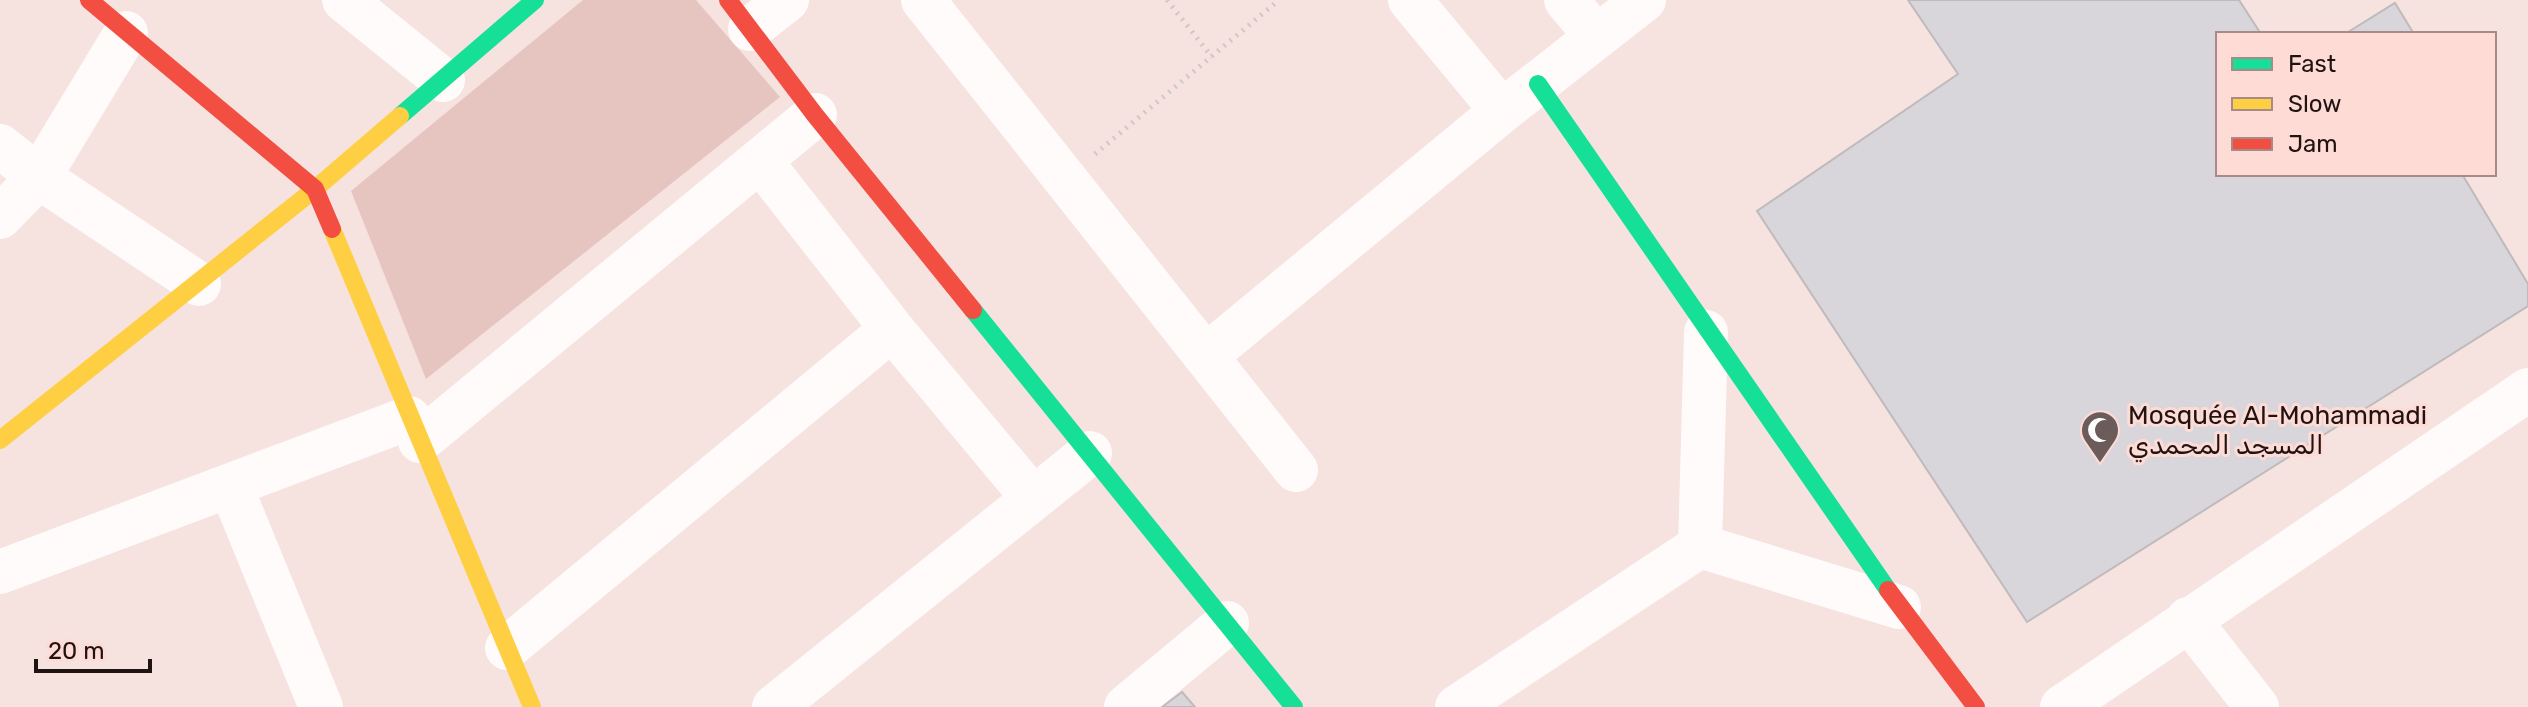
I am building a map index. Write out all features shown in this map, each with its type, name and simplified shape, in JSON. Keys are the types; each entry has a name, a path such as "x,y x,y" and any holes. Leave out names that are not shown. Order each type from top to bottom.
{"street":[{"path":"89,0 315,189 532,707"},
{"path":"344,0 443,80"},
{"path":"0,440 315,189 535,0"},
{"path":"787,0 739,15 815,115 1294,707"},
{"path":"923,0 1296,470"},
{"path":"1410,0 1502,111"},
{"path":"1566,0 1597,37"},
{"path":"1207,355 1502,111 1644,0"},
{"path":"0,217 39,177 126,33"},
{"path":"1538,84 1706,332 1780,430 1899,607 1976,707"},
{"path":"0,572 231,487 415,429 762,163 815,115"},
{"path":"0,146 39,177 199,284"},
{"path":"762,163 892,329 1033,498"},
{"path":"507,648 892,329"},
{"path":"1700,546 1706,332"},
{"path":"2062,707 2528,390"},
{"path":"774,707 1090,453"},
{"path":"231,487 321,707"},
{"path":"1700,546 1899,607"},
{"path":"1457,707 1700,546"},
{"path":"2188,619 2257,707"},
{"path":"1126,707 1227,623"}],"path":[{"path":"1167,0 1212,57"},
{"path":"1067,178 1279,0"}],"shaded area":[{"path":"583,0 696,0 780,97 426,379 351,191"}],"building":[{"name":"Mosquée Al-Mohammadi المسجد المحمدي","path":"1908,0 2239,0 2260,32 2216,32 2216,176 2463,176 2528,284 2528,306 2027,622 1757,211 1958,74"},
{"path":"2395,3 2413,32 2348,32"},
{"path":"1182,692 1195,707 1162,707"}],"traffic: fast":[{"path":"400,116 535,0"},
{"path":"1538,84 1888,590"},
{"path":"973,310 1294,707"}],"traffic: slow":[{"path":"0,440 315,189 400,116"},
{"path":"332,229 532,707"}],"traffic: jam":[{"path":"89,0 315,189 332,229"},
{"path":"728,0 815,115 973,310"},
{"path":"1888,590 1976,707"}],"place":[{"name":"Mosquée Al-Mohammadi المسجد المحمدي","path":"2100,464"}]}
